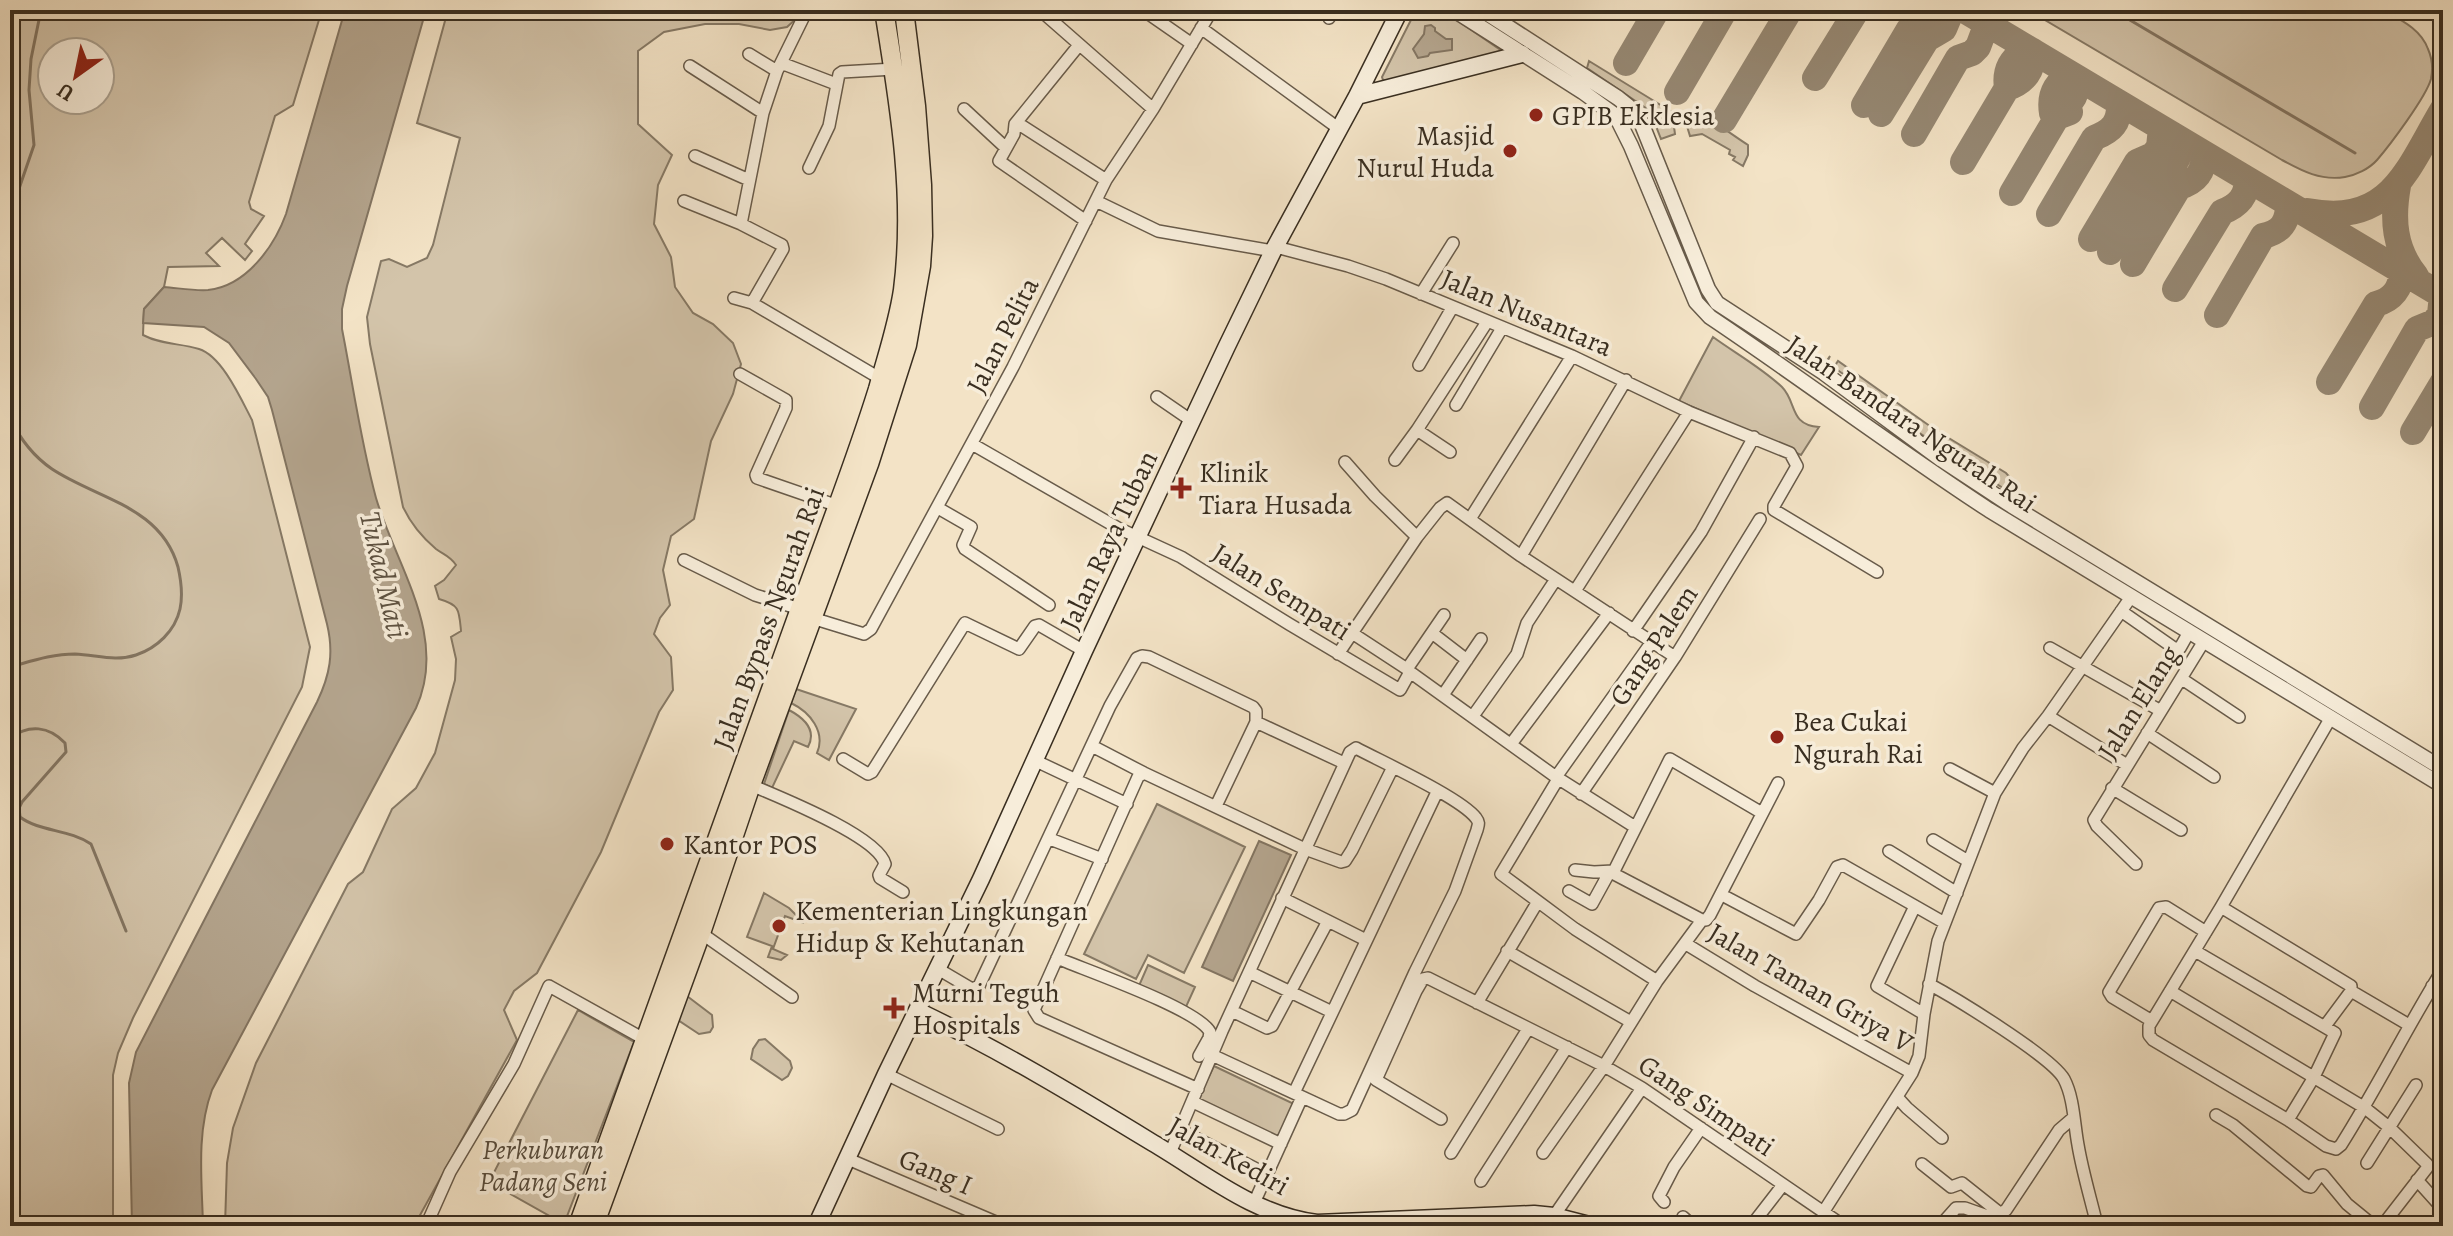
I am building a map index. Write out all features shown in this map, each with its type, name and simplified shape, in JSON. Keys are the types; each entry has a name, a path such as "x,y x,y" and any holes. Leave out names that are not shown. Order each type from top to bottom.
{"highway":[{"name":"Jalan Bypass Ngurah Rai","path":"578,1226 644,1039 701,933 860,446 899,313 907,235 906,172 900,101 884,10"},
{"name":"Jalan Bypass Ngurah Rai","path":"594,1226 669,994 806,614 869,464 898,375 913,316 923,236 916,106 904,10"}],"main road":[{"name":"Jalan Raya Tuban","path":"816,1226 1036,761 1192,421 1275,249 1400,10"},
{"path":"1357,96 1522,54"},
{"name":"Jalan Kediri","path":"918,1011 1029,1067 1254,1203 1298,1221 1392,1224 1463,1216 1552,1219 1593,1226"}],"street":[{"path":"741,224 763,113 779,67 807,10"},
{"path":"1040,10 1153,109"},
{"path":"1143,10 1192,44"},
{"name":"Jalan Pelita","path":"806,614 868,633 1013,367 1106,180 1212,10"},
{"name":"Jalan Bandara Ngurah Rai","path":"1454,10 1616,116 1696,302 1710,317 1932,474 2189,632 2202,645 2443,786"},
{"name":"Jalan Bandara Ngurah Rai","path":"1482,10 1628,106 1641,122 1711,296 1729,311 2012,506 2443,769"},
{"path":"1201,28 1338,128"},
{"path":"1079,45 1015,124 1014,134 999,162 1086,221"},
{"path":"749,54 779,67 836,84"},
{"path":"690,66 763,113"},
{"path":"809,168 829,126 839,74 894,69"},
{"path":"964,109 1006,148"},
{"path":"1022,126 1106,180"},
{"path":"695,156 749,180"},
{"path":"1643,177 1660,170"},
{"path":"684,201 780,243 783,248 752,303"},
{"name":"Jalan Nusantara","path":"1096,201 1158,231 1275,249 1348,266 1572,356 1689,412 1790,453 1796,468 1774,510 1877,572"},
{"path":"1421,294 1453,243"},
{"path":"734,298 752,303 881,379"},
{"path":"1419,365 1452,308"},
{"path":"1395,460 1487,322"},
{"path":"1456,405 1502,328"},
{"path":"1773,359 1781,345"},
{"path":"1470,519 1572,356"},
{"path":"740,374 786,400 786,408 757,478 838,506"},
{"path":"1521,556 1626,380"},
{"path":"1157,397 1192,421"},
{"path":"1849,413 1859,399"},
{"path":"1575,591 1689,412"},
{"path":"1417,430 1450,452"},
{"path":"1633,631 1701,532 1754,437"},
{"name":"Jalan Sempati","path":"972,444 1137,537 1181,557 1400,690 1408,670"},
{"path":"1345,462 1417,537"},
{"path":"1338,654 1417,537 1444,504 1450,505 1521,556 1675,657"},
{"path":"938,508 971,527 963,545 965,549 1049,605"},
{"name":"Gang Palem","path":"1581,794 1675,657 1760,519"},
{"path":"684,560 755,595 806,614"},
{"path":"1473,716 1517,654 1527,623 1556,579"},
{"path":"1824,1211 1912,1073 1919,1056 1929,984 1943,922 1995,793 2023,748 2131,597"},
{"path":"2121,611 2170,646 2202,645"},
{"path":"1511,744 1609,613"},
{"path":"1408,670 1444,615"},
{"path":"843,759 862,772 872,772 965,623 1019,649 1035,626 1039,625 1084,651"},
{"path":"2180,648 2189,632"},
{"path":"1352,633 1557,778 1635,827"},
{"path":"1432,633 1467,660"},
{"path":"1443,695 1481,639"},
{"path":"1651,643 1557,778 1500,873 1537,903 1657,981"},
{"name":"Jalan Elang","path":"2136,864 2094,820 2202,645"},
{"path":"2050,648 2161,711"},
{"path":"938,969 972,989 979,986 1092,746 1133,663 1142,656 1253,707 1257,715 1216,806"},
{"path":"2182,679 2239,717"},
{"path":"2048,716 2127,765"},
{"path":"2330,719 2148,1031 2153,1040 2326,1146 2336,1149 2365,1108 2443,969"},
{"path":"1256,722 1344,763"},
{"path":"2147,733 2214,777"},
{"path":"1092,746 1305,849 1331,860 1345,861 1393,767"},
{"path":"1170,1153 1344,763 1356,748 1461,806 1479,823 1455,891 1376,1080 1441,1119"},
{"path":"1569,891 1592,904 1612,872 1670,759 1762,813"},
{"path":"1036,761 1127,804"},
{"path":"1950,769 1995,793"},
{"path":"1144,773 1138,777 1034,1010 1039,1018 1198,1089"},
{"path":"1543,1153 1604,1066 1657,981 1702,920 1709,917 1778,783"},
{"path":"751,785 826,817 881,853 885,864 880,878 903,892"},
{"path":"2112,788 2181,830"},
{"path":"1254,1203 1281,1144 1332,1012 1437,792"},
{"path":"1050,839 1102,859"},
{"path":"1933,840 1968,861"},
{"path":"1889,851 1957,893"},
{"path":"1722,895 1796,934 1841,865 1943,922"},
{"path":"1575,870 1612,872 1702,920"},
{"path":"1282,898 1366,940"},
{"path":"1477,1003 1537,903"},
{"path":"1915,906 1877,986 1924,1014"},
{"path":"2152,1021 2109,995 2139,941 2161,906 2206,932"},
{"path":"2221,907 2409,1025"},
{"path":"1232,1011 1271,1027 1328,921"},
{"path":"701,933 792,997"},
{"name":"Jalan Taman Griya V","path":"1686,944 1912,1073"},
{"path":"1507,951 1631,1022"},
{"path":"2195,951 2325,1026 2335,1035 2288,1120"},
{"path":"1057,958 1149,995 1201,1021 1210,1032 1199,1056"},
{"path":"1249,972 1332,1012"},
{"name":"Gang Simpati","path":"1412,989 1428,978 1604,1066 1642,1088 1844,1226"},
{"path":"1929,984 1967,1006 2056,1069 2068,1088 2095,1226"},
{"path":"426,1226 450,1172 514,1064 549,986 644,1039"},
{"path":"2432,986 2443,994"},
{"path":"1212,1055 1344,1114 1352,1110 1412,989"},
{"path":"2170,991 2365,1108 2427,1164 2387,1224"},
{"path":"2325,1026 2351,991"},
{"path":"1451,1153 1528,1029"},
{"path":"1481,1181 1567,1047"},
{"path":"886,1074 998,1129"},
{"path":"2367,1163 2416,1085"},
{"path":"1552,1219 1642,1088"},
{"path":"1897,1097 1942,1138"},
{"path":"1193,1102 1281,1144"},
{"path":"2216,1115 2233,1125 2307,1186 2311,1187 2323,1175 2347,1204 2374,1226"},
{"path":"1940,1226 1956,1208 1993,1218 2006,1210 2059,1130 2073,1118"},
{"path":"1664,1202 1659,1196 1674,1167 1701,1128"},
{"path":"1180,1130 1266,1174"},
{"name":"Gang I","path":"848,1159 1005,1226"},
{"path":"1922,1164 1951,1187 1962,1183 2001,1214"},
{"path":"2417,1180 2443,1209"},
{"path":"1751,1226 1782,1186"}],"green space":[{"path":"10,10 322,10 293,105 275,116 249,202 251,209 264,216 245,244 252,251 245,260 222,238 206,253 219,266 168,267 164,287 144,309 143,335 207,353 230,379 252,420 310,647 302,687 118,1053 113,1075 113,1226 10,1226"},
{"path":"448,10 799,10 797,18 787,27 770,30 739,24 705,24 664,32 638,51 638,124 672,155 658,185 654,224 671,257 675,287 693,313 713,324 733,343 741,364 733,394 711,441 694,519 671,536 663,570 670,605 660,618 654,634 671,657 673,690 659,712 601,852 537,973 514,991 504,1010 517,1040 414,1226 225,1226 227,1163 233,1128 256,1063 348,884 363,872 392,809 416,788 435,753 455,680 456,659 451,637 461,631 459,613 455,606 439,599 435,586 456,565 422,535 403,507 367,317 381,261 389,259 407,267 427,258 433,245 460,138 417,123"},
{"path":"1416,10 1442,10 1502,51 1383,80"},
{"path":"2028,10 2383,10 2421,36 2430,56 2431,79 2407,121 2374,163 2349,176 2320,176 2282,160"},
{"path":"1589,61 1672,112 1675,134 1661,139 1650,111 1587,68"},
{"path":"1683,113 1708,119 1748,145 1743,166 1733,160 1735,157 1729,154 1730,150 1702,134 1690,136"},
{"path":"1713,337 1774,380 1787,393 1798,417 1809,425 1819,427 1801,455 1679,401"},
{"path":"1830,356 1827,362 1834,367 1838,361 1934,429 2006,473 2014,482 2012,494 1915,430 1826,362"},
{"path":"796,689 856,709 829,760 817,753 818,730 810,717 791,703"},
{"path":"789,710 808,725 810,741 808,747 794,741 772,788 764,784"},
{"path":"1157,804 1245,847 1184,973 1148,955 1136,979 1084,954"},
{"path":"764,893 789,908 804,923 785,916 773,949 787,955 781,960 768,957 772,946 747,937"},
{"path":"1148,965 1195,987 1185,1009 1138,988"},
{"path":"687,996 712,1015 710,1032 699,1034 678,1020"},
{"name":"Perkuburan Padang Seni","path":"578,1010 634,1042 564,1224 489,1182"},
{"path":"765,1039 790,1061 792,1068 782,1080 751,1059 759,1040"},
{"path":"1214,1066 1294,1104 1277,1139 1197,1101"}],"water":[{"path":"345,10 426,10 342,309 342,329 376,498 423,628 425,681 416,708 212,1090 202,1140 203,1226 132,1226 129,1083 136,1052 317,702 328,673 330,654 327,624 268,397 229,343 204,327 143,323 144,309 164,287 208,290 235,281 266,251 286,214"},
{"path":"1431,25 1446,39 1452,39 1452,50 1418,58 1413,49 1424,34 1425,26"},
{"path":"1259,841 1291,855 1233,981 1202,967"}],"waterway":[{"name":"Tukad Mati","path":"10,215 34,145 29,90 31,59 41,10"},
{"path":"2113,10 2355,153"},
{"name":"Tukad Mati","path":"10,418 18,433 45,464 126,506 157,530 170,547 181,582 178,617 164,638 144,652 121,658 58,655 10,667"},
{"path":"10,738 24,730 39,729 52,733 65,743 66,752 22,802 20,817 91,844 126,931"}],"taxiway":[{"path":"1626,63 1657,10"},
{"path":"1677,92 1725,10"},
{"path":"1724,120 1790,10"},
{"path":"1815,78 1857,10"},
{"path":"1864,105 1909,29 1925,23 1933,10"},
{"path":"1881,114 1927,39 1944,29 1952,10"},
{"path":"1964,10 2443,296"},
{"path":"1914,134 1958,58 1978,47 1984,31 1983,21"},
{"path":"2007,88 2010,65 2026,47"},
{"path":"1963,162 2007,88 2027,74 2033,51"},
{"path":"2057,117 2056,110 2056,104 2060,93 2077,78 2072,100 2063,108 2058,111 2052,113 2052,95 2061,81 2071,74"},
{"path":"2049,214 2094,138 2114,125 2119,103"},
{"path":"2307,211 2335,214 2359,210 2377,202 2406,172 2443,109"},
{"path":"2012,193 2057,117 2070,112"},
{"path":"2091,239 2137,162 2153,155 2159,147 2161,128"},
{"path":"2110,252 2157,175 2176,162 2181,140"},
{"path":"2133,264 2179,187 2198,175 2204,154"},
{"path":"2175,289 2222,212 2237,204 2243,196 2247,179"},
{"path":"2398,186 2396,233 2403,255 2416,276"},
{"path":"2217,315 2263,236 2282,226 2288,204"},
{"path":"2329,382 2376,304 2387,300 2395,292 2401,271"},
{"path":"2372,407 2417,329 2434,322 2440,314 2442,295"},
{"path":"2413,432 2443,382"}],"place":[{"name":"GPIB Ekklesia","path":"1536,115"},
{"name":"Masjid Nurul Huda","path":"1510,151"},
{"name":"Klinik Tiara Husada","path":"1181,488"},
{"name":"Bea Cukai Ngurah Rai","path":"1777,737"},
{"name":"Kantor POS","path":"667,844"},
{"name":"Kementerian Lingkungan Hidup & Kehutanan","path":"779,926"},
{"name":"Murni Teguh Hospitals","path":"894,1008"}]}
